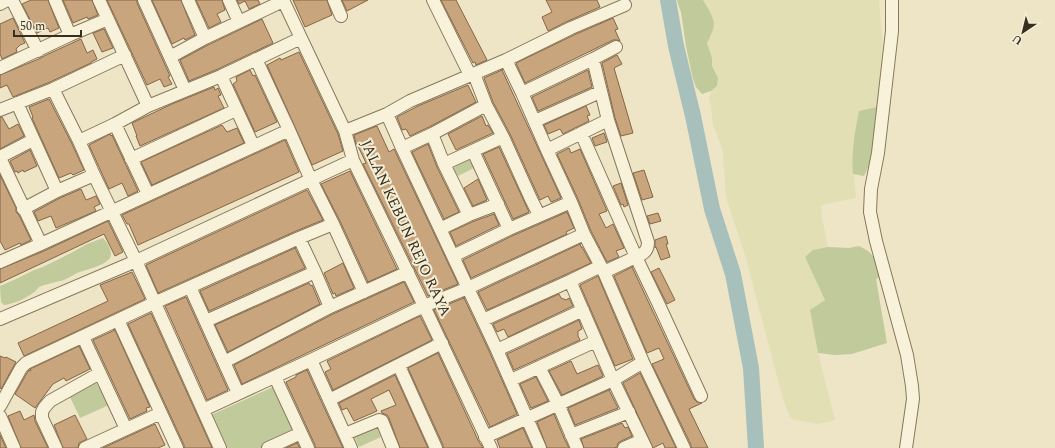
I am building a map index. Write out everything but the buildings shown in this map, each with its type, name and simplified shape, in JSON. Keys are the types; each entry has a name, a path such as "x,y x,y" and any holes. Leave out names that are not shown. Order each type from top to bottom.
{"street":[{"path":"0,4 7,0"},
{"path":"12,0 38,51"},
{"path":"55,0 70,35"},
{"path":"99,0 148,106"},
{"path":"144,0 185,90"},
{"path":"188,0 205,38"},
{"path":"229,0 239,22"},
{"path":"170,56 283,0"},
{"name":"JALAN KEBUN REJO RAYA","path":"283,0 345,131 353,160 408,272 491,448"},
{"path":"334,0 341,16"},
{"path":"433,0 472,74 539,215"},
{"path":"892,0 892,31 878,153 871,189 870,212 876,241 907,355 912,386 913,399 906,448"},
{"path":"345,131 387,114 410,101 506,60 617,5"},
{"path":"0,68 108,19"},
{"path":"79,140 148,106 221,76 301,38"},
{"path":"522,93 616,47"},
{"path":"0,110 53,89 125,55"},
{"path":"256,59 364,292"},
{"path":"483,320 570,281 636,258 646,251 648,242 608,120 593,59"},
{"path":"506,60 535,121 584,234 602,269 643,362 684,448"},
{"path":"221,76 253,145"},
{"path":"53,89 79,140 111,212 136,260 220,448"},
{"path":"535,121 600,92"},
{"path":"17,103 57,191"},
{"path":"402,148 432,134 486,105"},
{"path":"131,159 236,110"},
{"path":"387,114 511,380 540,448"},
{"path":"547,150 608,120"},
{"path":"114,124 148,194"},
{"path":"1,258 41,244 253,145 289,130"},
{"path":"581,133 636,258 701,396"},
{"path":"432,134 444,164 469,215"},
{"path":"444,164 503,137"},
{"path":"34,140 0,158 41,244"},
{"path":"474,151 509,229"},
{"path":"0,319 136,260 353,160"},
{"path":"23,209 57,191 94,175"},
{"path":"453,256 539,215 571,202"},
{"path":"440,229 469,215 498,204"},
{"path":"0,406 21,368 26,363 154,303 333,224"},
{"path":"203,410 424,306 468,288 584,234"},
{"path":"299,238 330,307"},
{"path":"206,322 315,272"},
{"path":"224,362 330,307 408,272"},
{"path":"570,281 613,380 644,444 624,448"},
{"path":"190,287 238,393"},
{"path":"497,350 582,310"},
{"path":"118,320 161,413 174,447"},
{"path":"83,337 126,429"},
{"path":"511,380 596,341"},
{"path":"329,400 442,343"},
{"path":"311,360 351,448"},
{"path":"485,437 613,380 643,362"},
{"path":"399,366 436,448"},
{"path":"540,367 578,448"},
{"path":"56,448 42,418 44,408 50,401 100,373"},
{"path":"275,377 308,448"},
{"path":"571,435 629,412"},
{"path":"85,448 161,413"},
{"path":"0,416 14,448"},
{"path":"345,434 379,420 382,421 393,448"},
{"path":"268,448 300,433"}],"shaded area":[{"path":"703,0 879,0 883,56 877,107 859,111 856,126 853,167 856,198 821,205 828,247 813,250 805,257 825,300 810,311 818,353 835,420 818,424 791,419 783,399 745,255 726,197 723,151 713,125 709,99 711,91 717,86 718,78 712,66 712,58 707,43 711,36 714,18"}],"green space":[{"path":"677,0 703,0 714,21 713,30 707,43 712,58 712,66 718,78 717,86 711,91 702,94 696,87 693,79 681,12"},
{"path":"877,107 872,151 868,168 864,176 853,174 853,151 859,111"},
{"path":"469,159 474,168 458,176 453,168"},
{"path":"103,238 109,246 111,252 110,258 105,262 64,280 39,287 34,293 23,299 4,305 1,302 0,286 43,267 87,244"},
{"path":"859,246 872,255 880,277 876,279 887,343 852,354 835,355 818,353 810,310 825,300 805,257 813,250 828,247 849,248"},
{"path":"96,383 109,405 80,418 70,397"},
{"path":"273,387 295,435 265,448 225,448 211,415"},
{"path":"376,426 381,437 359,447 354,436"}],"waterway":[{"path":"668,0 676,46 693,116 712,209 733,274 751,368 756,448"}]}
